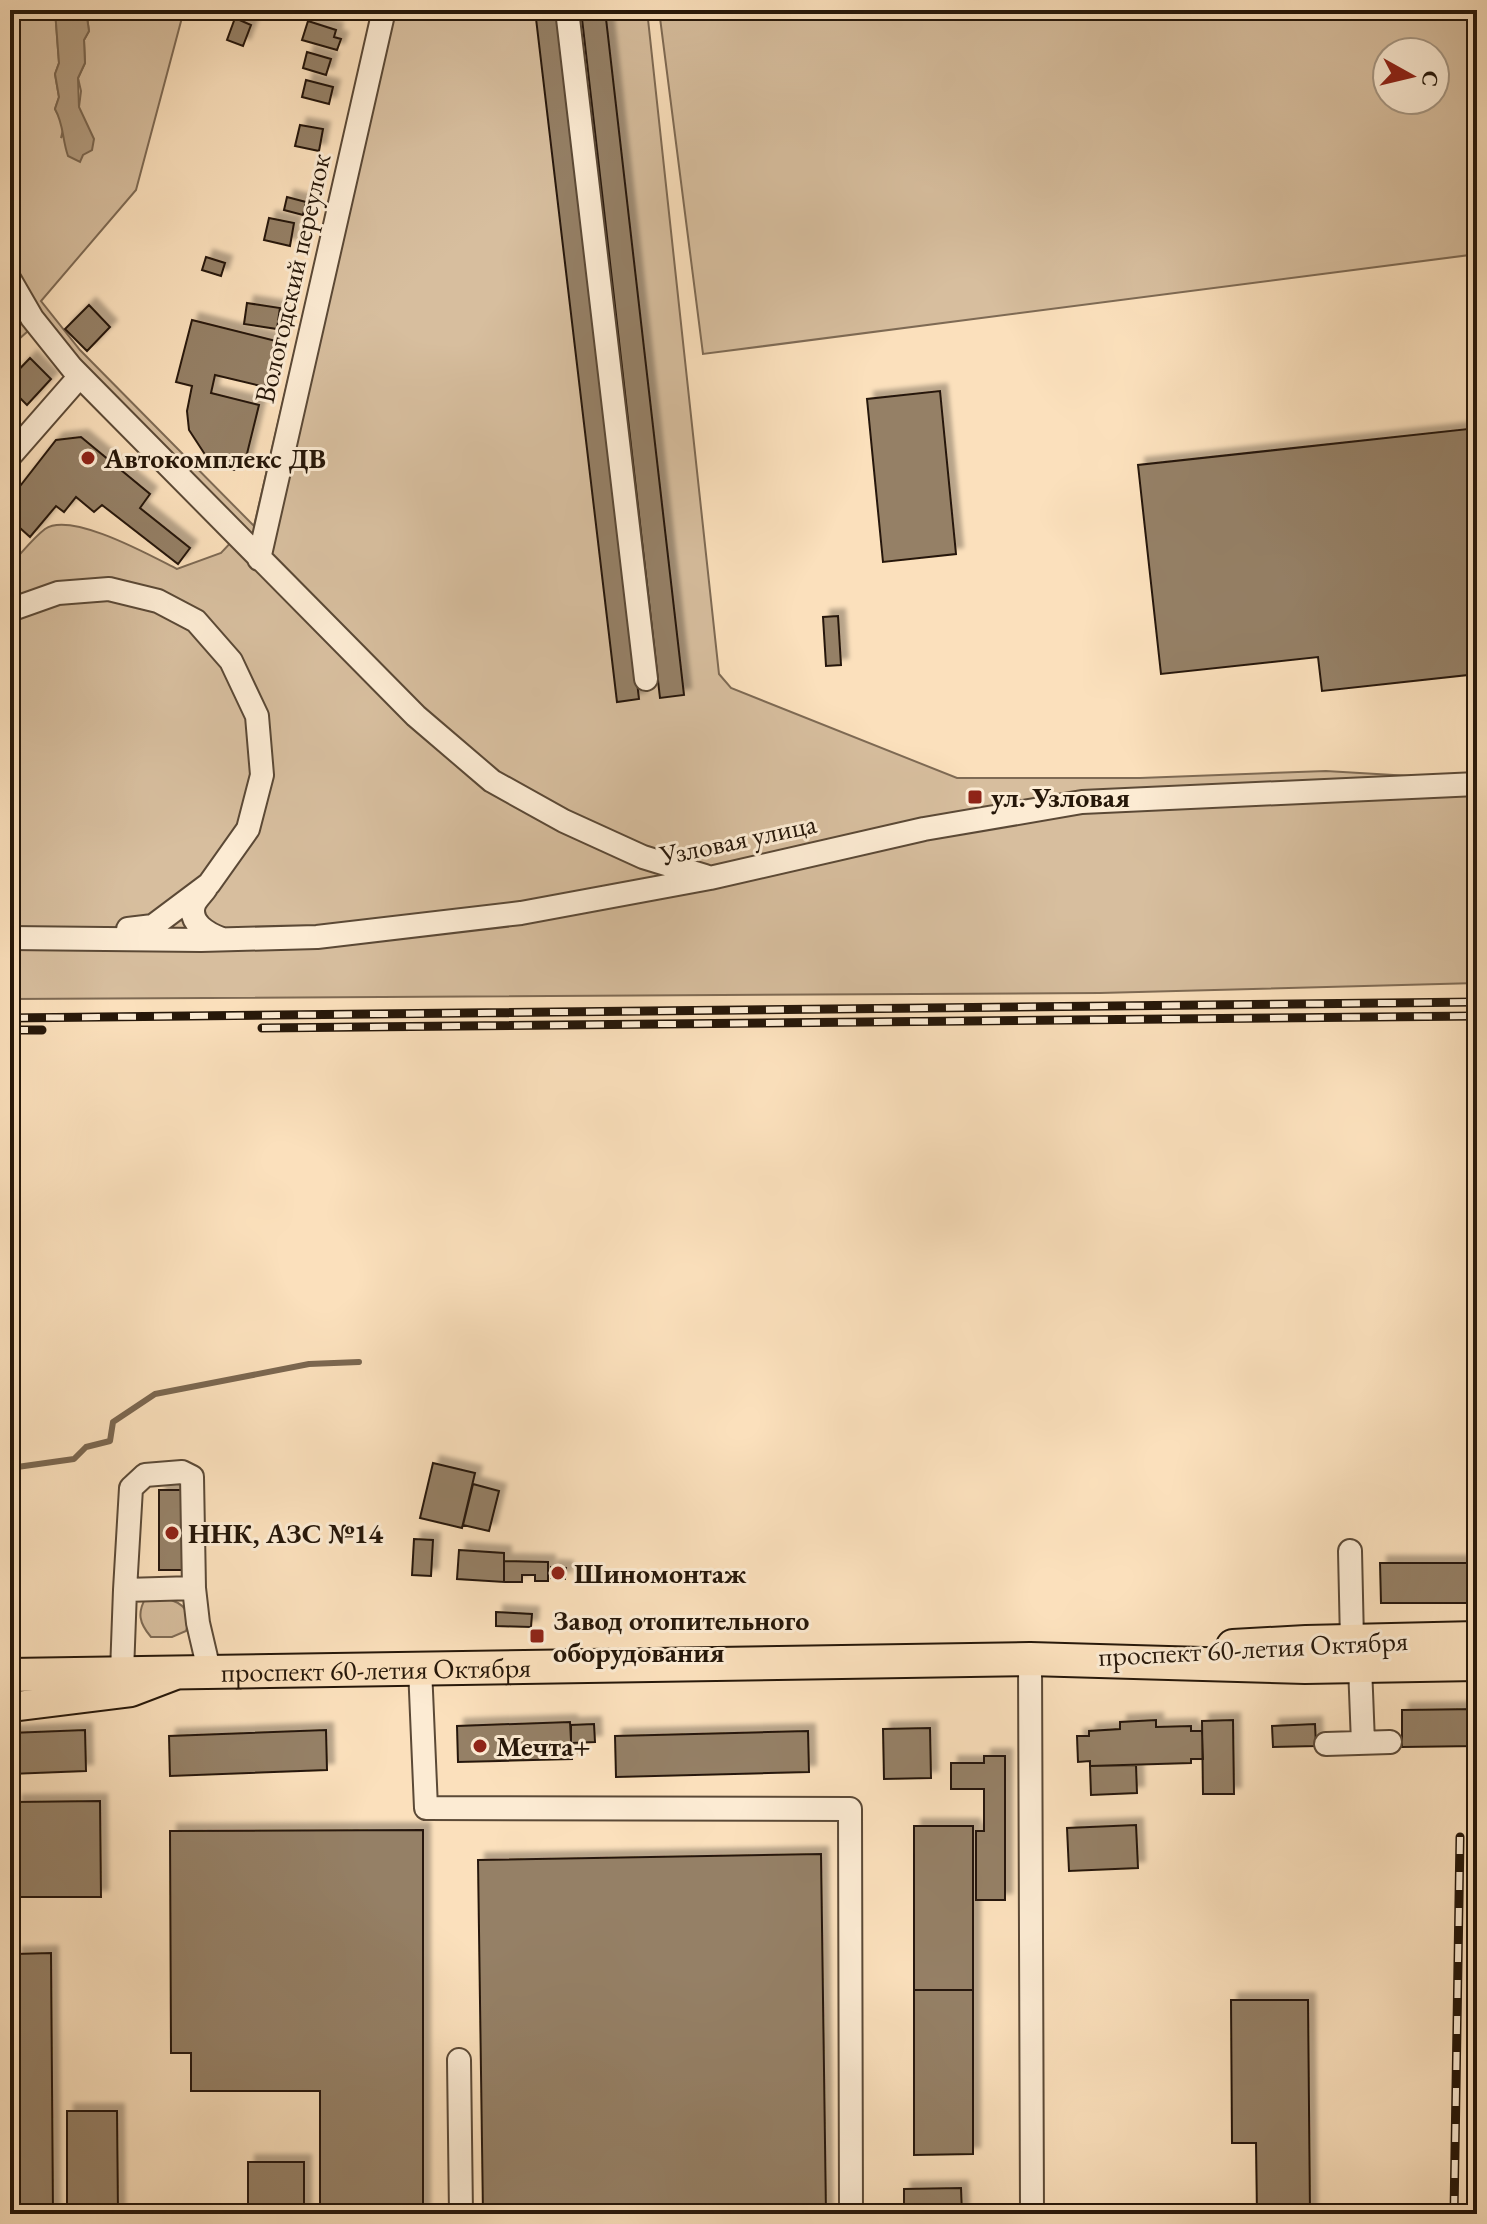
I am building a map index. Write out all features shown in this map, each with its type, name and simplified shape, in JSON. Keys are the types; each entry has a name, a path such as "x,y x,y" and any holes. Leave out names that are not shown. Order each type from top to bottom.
{"highway":[{"name":"проспект 60-летия Октября","path":"10,1675 1030,1659 1305,1667 1356,1653 1477,1638"},
{"name":"проспект 60-летия Октября","path":"1356,1653 1477,1664"},
{"path":"10,1661 70,1674"}],"main road":[{"path":"10,1707 131,1692 198,1670"}],"street":[{"name":"Вологодский переулок","path":"259,559 384,10"},
{"path":"567,10 646,679"},
{"path":"10,280 32,318 80,376 416,716 492,781 564,821 643,857 710,878"},
{"path":"10,456 80,376"},
{"path":"10,610 58,593 109,589 158,601 196,621 231,661 257,716 262,775 248,829 194,905 194,915 200,927 223,939"},
{"name":"Узловая улица","path":"10,938 317,937 521,913 710,878 924,829 1082,802 1477,784"},
{"path":"58,940 153,926 209,884"},
{"path":"122,1672 131,1488 145,1475 182,1472 192,1477 198,1670"},
{"path":"1350,1551 1363,1743"},
{"path":"125,1590 194,1588"},
{"path":"1030,1659 1032,2214"},
{"path":"420,1668 426,1808 850,1809 851,2214"},
{"path":"1326,1744 1390,1742"},
{"path":"459,2060 461,2214"}],"shaded area":[{"path":"10,10 55,10 59,63 55,74 59,97 55,109 64,126 61,138 79,107 81,91 78,78 85,63 84,40 89,31 86,10 184,10 136,190 41,301 80,350 254,526 374,10 647,10 719,674 731,688 957,778 1140,778 1326,771 1477,780 1477,983 1100,993 10,999 10,565 40,533 57,525 91,530 111,537 177,569 221,553 237,536 36,324 10,347"},
{"path":"55,10 86,10 89,31 84,40 85,63 78,78 79,107 94,139 92,150 83,155 80,162 68,156 55,109 59,97 55,74 59,63"},
{"path":"659,10 1477,10 1477,254 703,354"},
{"path":"146,1597 171,1600 183,1607 188,1621 186,1631 172,1637 151,1637 141,1618"}],"building":[{"path":"535,10 558,10 639,699 617,702"},
{"path":"581,10 605,10 684,695 660,698"},
{"path":"235,18 251,25 243,46 227,40"},
{"path":"308,21 336,30 334,37 341,39 337,50 302,40"},
{"path":"307,52 331,59 326,75 303,68"},
{"path":"306,80 333,87 329,104 302,97"},
{"path":"300,125 323,129 319,151 295,146"},
{"path":"287,197 306,202 303,215 284,210"},
{"path":"269,218 294,223 290,246 264,240"},
{"path":"206,257 225,263 221,276 202,270"},
{"path":"247,303 280,308 277,329 244,324"},
{"path":"89,305 110,327 87,351 65,329"},
{"path":"192,320 276,341 265,387 215,375 211,393 259,405 243,470 233,470 206,456 189,430 187,411 192,386 176,382"},
{"path":"30,358 51,379 27,405 10,388 10,379"},
{"path":"940,391 956,554 883,562 867,399"},
{"path":"1477,428 1477,674 1322,691 1318,657 1161,674 1138,465"},
{"path":"81,437 150,494 140,508 190,548 178,564 102,505 94,512 76,497 64,512 56,506 30,537 10,519 10,499 56,440"},
{"path":"838,616 841,665 826,666 823,617"},
{"path":"433,1463 475,1473 462,1528 420,1518"},
{"path":"473,1484 499,1491 489,1531 463,1525"},
{"path":"159,1490 186,1490 185,1570 159,1570"},
{"path":"414,1539 433,1540 431,1576 412,1575"},
{"path":"459,1550 504,1553 504,1582 457,1579"},
{"path":"504,1561 548,1562 548,1581 535,1581 535,1575 522,1575 522,1582 504,1582"},
{"path":"1380,1563 1477,1563 1477,1603 1381,1603"},
{"name":"Шиномонтаж","path":"551,1567 566,1568 565,1579 551,1578"},
{"path":"496,1612 532,1614 531,1627 496,1626"},
{"path":"1477,1709 1477,1746 1402,1747 1402,1710"},
{"path":"1156,1720 1156,1727 1191,1726 1191,1731 1202,1731 1203,1759 1191,1759 1191,1763 1090,1766 1090,1761 1078,1762 1077,1736 1089,1736 1089,1731 1120,1729 1120,1722"},
{"path":"1233,1720 1234,1794 1203,1794 1202,1721"},
{"path":"570,1722 572,1759 458,1762 457,1726"},
{"path":"594,1724 595,1742 571,1743 571,1725"},
{"path":"1315,1724 1316,1746 1273,1747 1272,1726"},
{"path":"930,1728 931,1778 884,1779 883,1729"},
{"path":"85,1730 86,1771 10,1774 10,1733"},
{"path":"326,1730 327,1770 170,1776 169,1736"},
{"path":"808,1731 809,1772 616,1777 615,1736"},
{"path":"984,1756 1005,1756 1005,1900 976,1900 976,1831 984,1831 984,1789 951,1789 951,1763 984,1763"},
{"path":"1136,1765 1137,1793 1091,1795 1090,1766"},
{"path":"100,1801 101,1897 16,1897 15,1802"},
{"path":"1136,1825 1138,1868 1069,1871 1067,1828"},
{"path":"914,1826 973,1826 973,1990 914,1990"},
{"path":"423,1830 423,2214 320,2214 320,2091 191,2091 191,2053 171,2053 170,1831"},
{"path":"821,1854 826,2214 483,2214 478,1860"},
{"path":"51,1953 53,2214 10,2214 10,2068 16,2068 15,1954"},
{"path":"914,1990 973,1990 973,2154 914,2155"},
{"path":"1231,2000 1308,2000 1310,2214 1257,2214 1256,2143 1232,2143"},
{"path":"67,2111 117,2111 118,2214 67,2214"},
{"path":"248,2162 304,2162 304,2214 248,2214"},
{"path":"961,2188 962,2214 904,2214 904,2189"}],"waterway":[{"path":"10,1468 74,1459 86,1447 110,1441 113,1422 155,1394 309,1364 359,1362"}],"railway":[{"path":"10,1018 1477,1002"},
{"path":"262,1028 1477,1016"},
{"path":"10,1030 42,1030"},
{"path":"1454,2214 1460,1837"}],"place":[{"name":"Автокомплекс ДВ","path":"88,458"},
{"name":"ул. Узловая","path":"975,797"},
{"name":"ННК, АЗС №14","path":"172,1533"},
{"name":"Шиномонтаж","path":"558,1573"},
{"name":"Завод отопительного оборудования","path":"537,1636"},
{"name":"Мечта+","path":"480,1746"}]}
